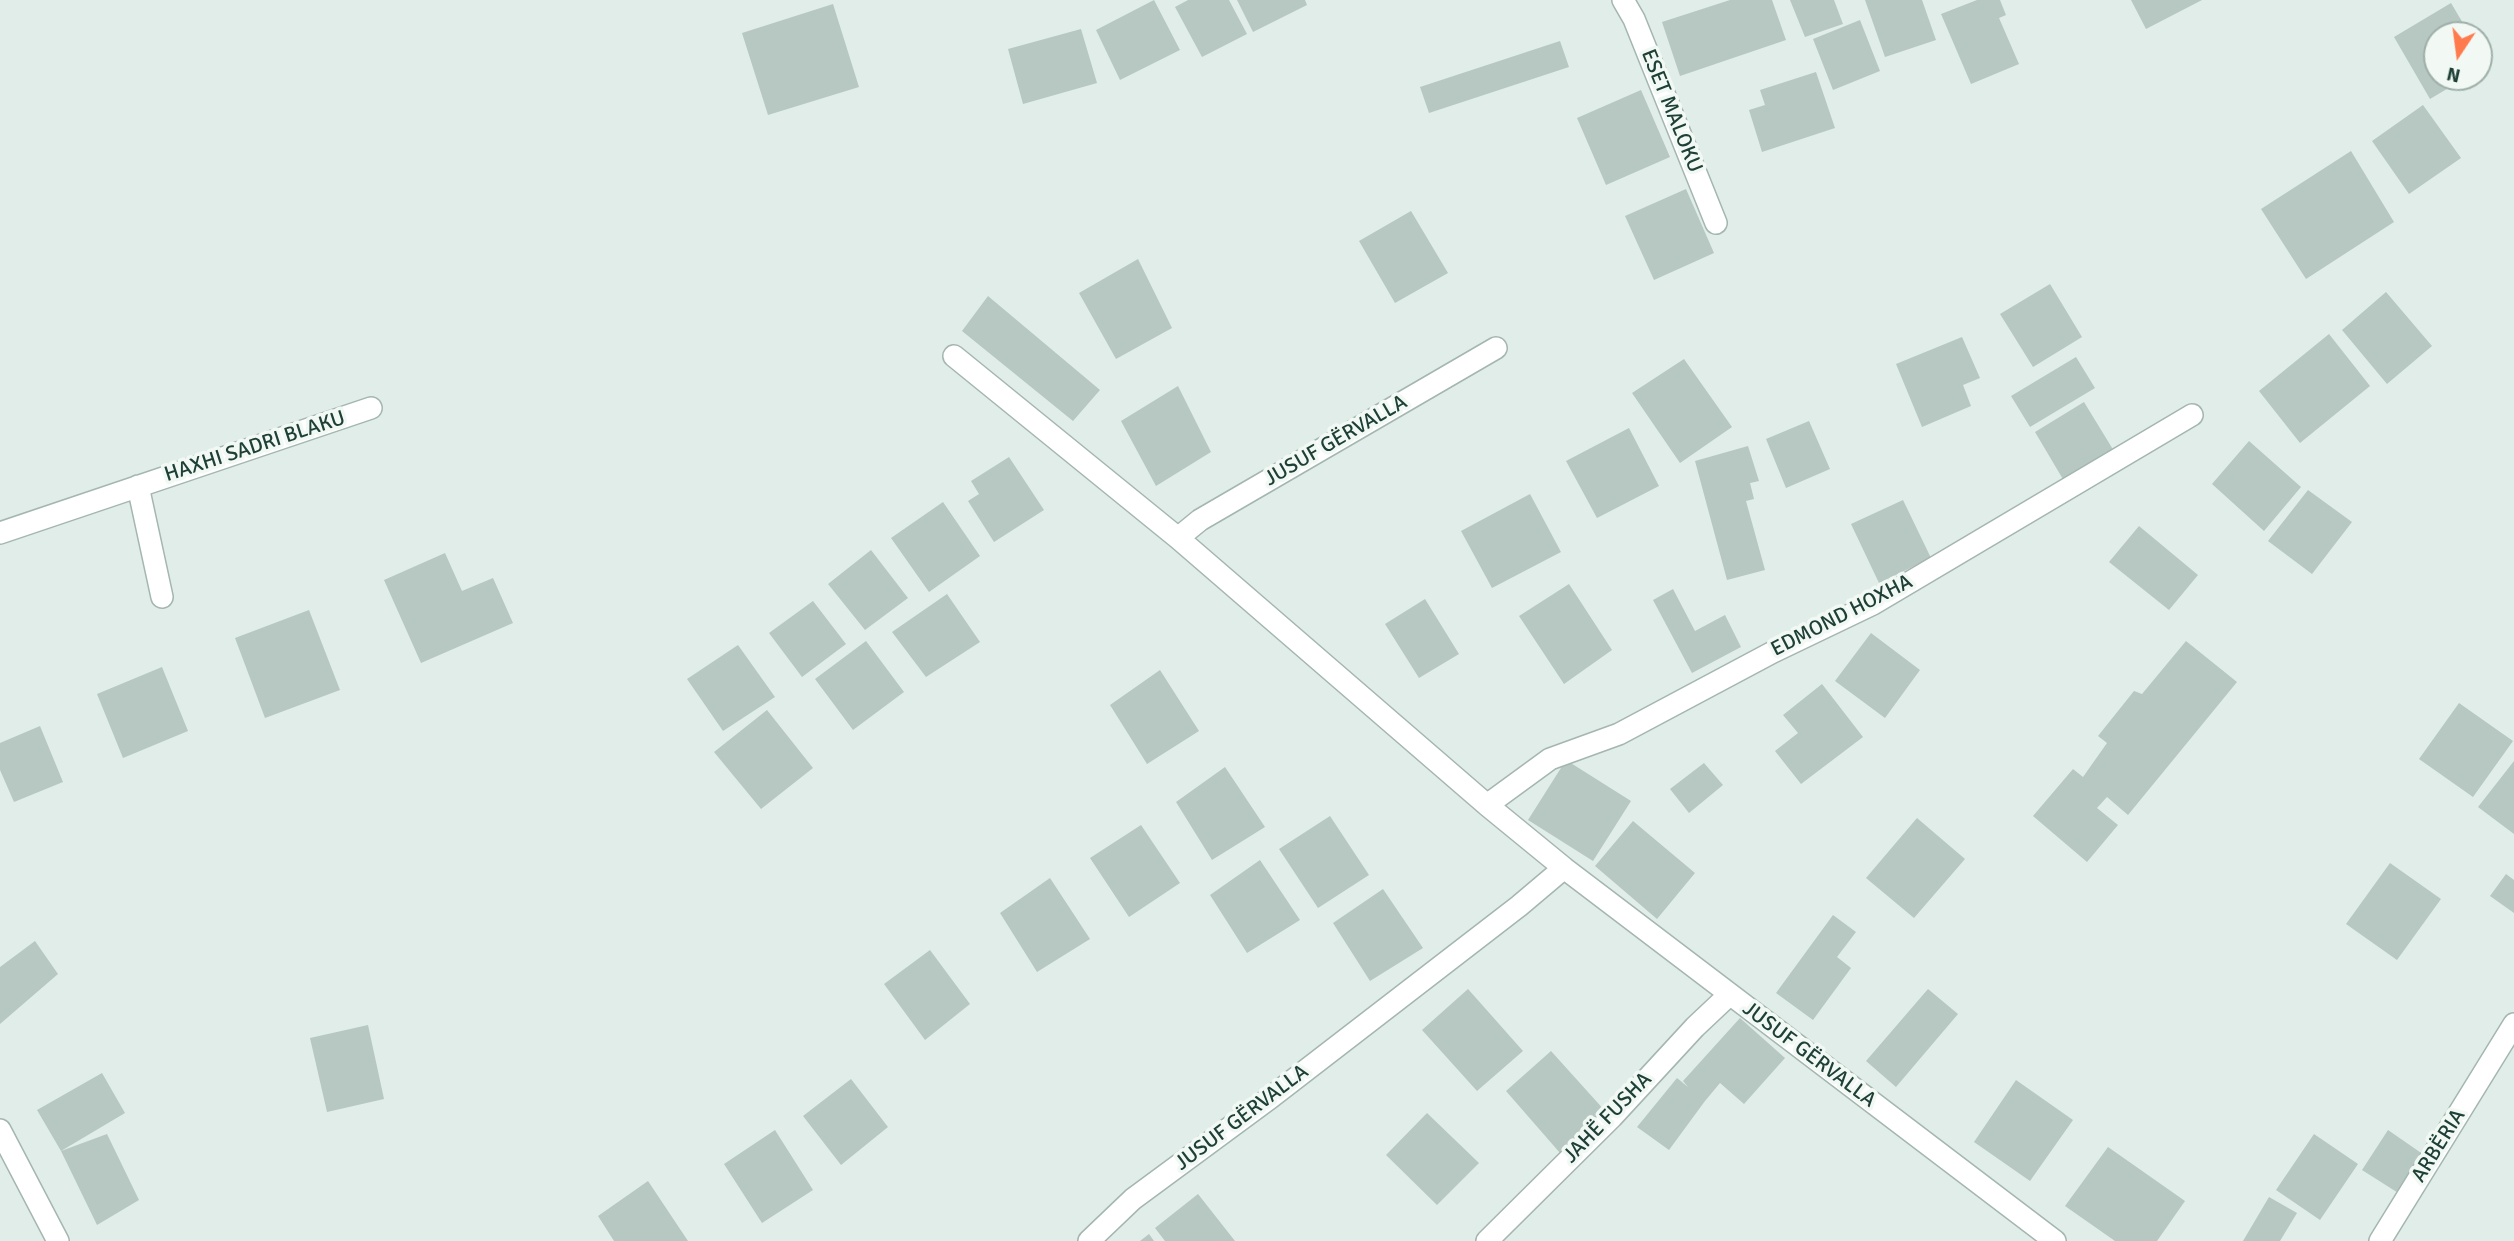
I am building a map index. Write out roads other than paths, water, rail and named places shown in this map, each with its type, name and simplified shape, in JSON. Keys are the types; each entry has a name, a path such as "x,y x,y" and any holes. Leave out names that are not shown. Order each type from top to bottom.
{"street":[{"name":"ESET MALOKU","path":"1623,0 1634,19 1716,223"},
{"name":"JUSUF GËRVALLA","path":"1178,538 1200,520 1496,348"},
{"name":"JUSUF GËRVALLA","path":"954,356 1178,538 1563,868 2055,1241"},
{"name":"HAXHI SADRI BLAKU","path":"0,533 371,408"},
{"name":"EDMOND HOXHA","path":"1487,805 1550,759 1619,734 1773,652 1873,604 2192,415"},
{"name":"HAXHI SADRI BLAKU","path":"138,486 162,597"},
{"name":"JUSUF GËRVALLA","path":"1089,1241 1133,1199 1270,1098 1508,914 1563,868"},
{"name":"JAHË FUSHA","path":"1487,1241 1612,1117 1695,1027 1729,995"},
{"name":"ARBËRIA","path":"2380,1241 2506,1057 2514,1024"},
{"path":"0,1130 58,1241"}]}
